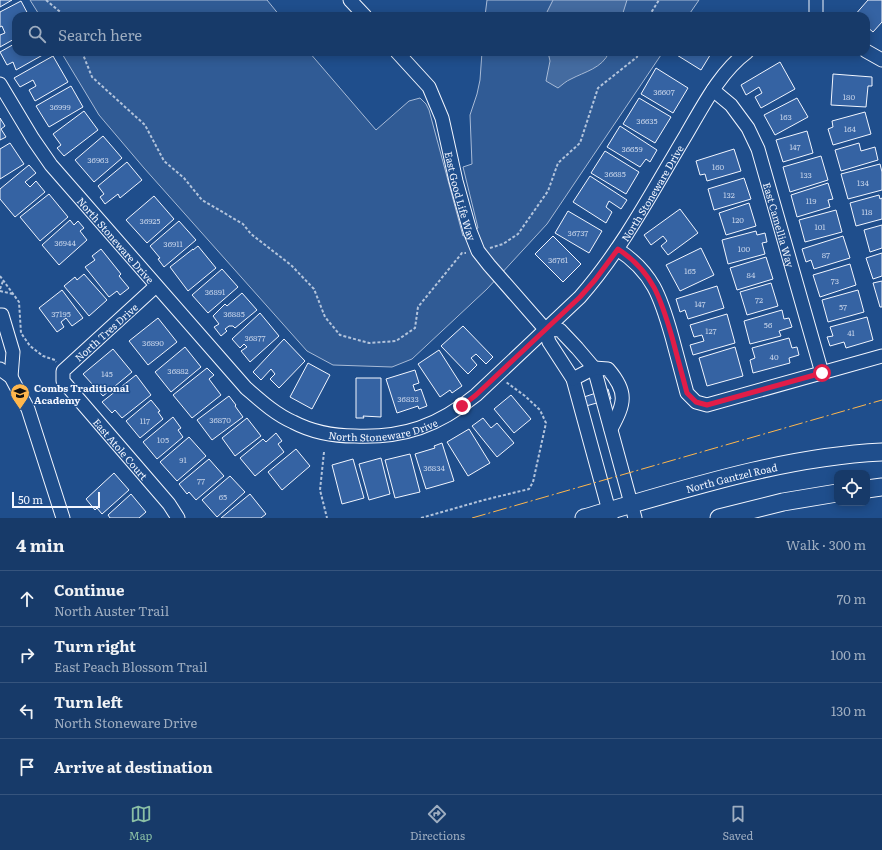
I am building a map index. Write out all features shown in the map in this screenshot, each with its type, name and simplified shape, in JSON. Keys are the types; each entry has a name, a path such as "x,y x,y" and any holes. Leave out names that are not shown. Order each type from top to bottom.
{"main road":[{"name":"North Gantzel Road","path":"584,518 633,511 746,472 822,457 882,452"},
{"path":"870,489 882,488"},
{"path":"719,518 784,502 834,494"}],"street":[{"path":"350,0 360,12"},
{"path":"816,0 816,12"},
{"path":"870,54 882,60"},
{"name":"East Good Life Way","path":"401,56 429,87 442,118 456,181 470,231 478,251 488,265 545,329 549,342 573,380 610,514"},
{"name":"North Stoneware Drive","path":"0,84 33,140 51,165 246,388 274,411 292,422 311,430 331,434 357,436 392,436 423,427 462,406 580,297 595,280 618,249 713,90 736,60 742,56"},
{"name":"East Camellia Way","path":"713,90 731,105 748,128 758,149 822,373"},
{"path":"618,249 632,258 656,290 664,307 687,393 696,402 707,405 882,356"},
{"name":"North Tres Drive","path":"63,376 156,286"},
{"path":"0,315 2,315 13,352 11,377"},
{"path":"545,329 560,330 594,368 633,511"},
{"path":"573,380 594,368 608,369 617,380 622,393 623,401 619,414 611,429"},
{"path":"0,369 11,377 28,408 63,518"},
{"name":"East Atole Court","path":"63,376 72,393 169,504 178,518"}],"path":[{"path":"46,0 60,12"},
{"path":"652,12 659,0"},
{"path":"84,56 92,77 145,125 164,161 184,178 202,200 243,224 251,234 291,265 314,289 325,317 340,335 369,343 396,341 415,328 418,307 462,253 478,251 503,244 518,234 548,191 558,163 580,143 598,88 637,56"},
{"path":"0,276 19,302 21,333 30,346 43,356 55,360 63,376"},
{"path":"3,280 0,290 14,294"},
{"path":"421,518 529,489 533,482 546,423 540,410 498,374"},
{"path":"324,452 320,490 327,518"}],"shaded area":[{"path":"30,0 267,0 277,12 38,12"},
{"path":"487,0 699,0 691,12 486,12"},
{"path":"553,0 627,0 623,12 547,12"},
{"path":"63,56 312,56 376,130 409,101 420,98 426,104 429,110 463,236 478,228 463,167 472,164 470,115 480,80 482,56 660,56 547,224 487,289 412,359 392,367 333,365 307,351 144,168 99,115"},
{"path":"549,56 607,56 598,66 569,80 558,88 546,81 550,61"}],"building":[{"path":"0,0 12,0 0,7"},
{"path":"868,0 882,0 882,22 873,32 870,29 870,12 858,12"},
{"path":"21,1 27,12 12,12 12,40 0,47 0,35 5,33 2,26 0,27 0,12"},
{"path":"12,45 12,56 41,56 16,70 13,62 7,65 0,52"},
{"path":"53,56 68,82 35,101 29,90 36,86 33,80 20,87 14,78"},
{"path":"678,56 710,56 701,70"},
{"path":"780,62 795,89 761,108 755,97 762,93 759,87 746,95 741,85"},
{"path":"656,68 688,88 673,113 641,94"},
{"path":"833,74 872,77 872,86 868,86 866,107 831,105"},
{"path":"71,86 83,107 49,127 36,106"},
{"path":"639,98 671,117 655,143 623,124"},
{"path":"797,98 808,117 775,135 764,115"},
{"path":"84,111 98,130 64,156 57,148 61,145 53,134"},
{"path":"865,112 871,134 833,145 828,129 833,127 832,121"},
{"path":"0,118 5,126 1,129 6,137 0,140"},
{"path":"620,126 657,150 650,162 646,159 640,167 607,147"},
{"path":"807,131 813,153 783,162 776,140"},
{"path":"103,136 122,158 94,182 75,160"},
{"path":"10,143 24,164 0,179 0,149"},
{"path":"859,143 861,151 875,147 878,160 841,171 835,150"},
{"path":"734,149 741,171 707,181 705,174 700,175 696,161"},
{"path":"605,151 639,172 626,194 591,173"},
{"path":"821,156 828,180 790,192 783,167"},
{"path":"127,162 142,180 120,198 118,194 105,204 100,197 104,194 98,186"},
{"path":"880,164 882,172 882,190 848,199 841,174"},
{"path":"29,165 36,173 25,182 30,187 36,181 45,192 15,217 0,199 0,189"},
{"path":"590,176 627,200 621,209 609,201 606,207 612,212 606,223 573,202"},
{"path":"744,178 751,199 714,210 708,189"},
{"path":"828,183 833,199 828,200 830,207 797,217 791,195"},
{"path":"49,194 68,217 40,241 20,217"},
{"path":"879,195 880,199 882,198 882,219 856,226 850,203"},
{"path":"154,196 174,219 147,243 126,220"},
{"path":"749,203 756,226 726,235 719,213"},
{"path":"680,209 698,233 668,255 661,246 667,241 663,236 651,245 644,235"},
{"path":"836,210 842,232 805,242 799,220"},
{"path":"568,211 602,231 589,253 555,233"},
{"path":"70,220 74,225 78,221 84,228 80,231 87,240 59,265 42,245"},
{"path":"179,221 196,240 164,267 158,259 160,258 150,246"},
{"path":"882,225 882,248 870,252 864,230"},
{"path":"756,231 757,235 765,233 767,242 762,243 765,254 728,264 722,240"},
{"path":"553,236 581,264 563,282 535,254"},
{"path":"843,236 850,258 814,269 811,260 806,262 802,249"},
{"path":"198,246 216,268 188,291 170,267"},
{"path":"701,248 714,275 680,291 666,265"},
{"path":"101,249 121,274 119,276 129,288 120,295 117,291 109,297 85,267 95,260 92,256"},
{"path":"882,253 882,276 873,279 866,258"},
{"path":"766,257 773,279 737,290 730,268"},
{"path":"850,264 856,285 820,297 813,275"},
{"path":"222,269 238,287 208,313 192,295"},
{"path":"84,274 107,300 89,316 64,286 75,277 77,280"},
{"path":"882,281 882,307 880,307 873,283"},
{"path":"771,283 778,306 747,315 740,292"},
{"path":"717,286 724,308 688,319 685,310 680,312 676,299"},
{"path":"62,290 83,318 72,326 66,318 61,322 64,327 57,332 39,308"},
{"path":"858,290 864,312 828,322 822,300"},
{"path":"242,293 257,310 235,328 233,326 229,326 225,329 227,331 221,336 214,327 219,324 213,316 225,304 227,306"},
{"path":"782,310 784,319 789,318 792,327 779,331 781,336 750,344 744,321"},
{"path":"260,313 279,336 250,362 241,351 247,347 244,344 240,348 232,339"},
{"path":"727,314 735,343 693,355 690,345 704,341 702,335 694,337 690,325"},
{"path":"867,317 873,340 846,348 844,342 830,346 827,337 833,336 830,327"},
{"path":"158,318 177,342 148,365 129,341"},
{"path":"463,326 493,357 486,364 476,354 471,358 477,365 468,374 441,346"},
{"path":"789,338 792,348 797,347 799,355 789,358 790,363 753,373 750,360 755,358 752,348"},
{"path":"284,339 305,361 279,388 270,379 275,374 271,369 261,380 253,372"},
{"path":"185,347 201,367 171,392 155,372"},
{"path":"735,347 743,376 707,386 699,358"},
{"path":"113,349 132,372 103,396 83,374"},
{"path":"439,350 462,386 452,393 450,390 440,397 418,364"},
{"path":"308,363 330,375 312,409 290,397"},
{"path":"207,368 214,375 209,379 221,395 192,418 173,395"},
{"path":"415,370 419,383 413,385 415,391 421,389 427,406 419,409 418,406 397,413 386,379"},
{"path":"136,375 151,395 122,418 115,410 112,413 102,402"},
{"path":"356,378 381,378 381,417 363,416 364,418 356,418"},
{"path":"608,389 611,399 586,406 584,397"},
{"path":"511,395 531,419 514,433 494,409"},
{"path":"229,396 243,417 212,440 197,420"},
{"path":"151,400 160,411 158,412 163,419 140,438 126,421"},
{"path":"173,417 181,428 178,430 183,437 157,459 143,442"},
{"path":"247,418 261,436 235,456 222,438"},
{"path":"483,418 491,428 497,423 514,443 497,457 472,426"},
{"path":"469,429 490,463 468,476 447,442"},
{"path":"276,433 282,441 278,444 284,452 255,476 240,458 263,439 266,442"},
{"path":"189,437 206,456 177,481 160,462"},
{"path":"442,443 454,481 426,489 415,454 435,448 434,446"},
{"path":"296,449 310,466 282,490 268,472"},
{"path":"410,454 420,492 395,498 385,460"},
{"path":"381,458 390,494 369,500 359,464"},
{"path":"209,459 224,476 196,500 189,492 187,494 179,484"},
{"path":"353,459 364,498 342,504 332,465"},
{"path":"114,473 129,490 102,514 97,508 95,510 86,499"},
{"path":"230,476 245,492 217,517 202,500"},
{"path":"131,494 146,512 139,518 110,518 108,515"},
{"path":"250,494 266,514 261,518 221,518"}],"power":[{"path":"472,518 882,400"}],"place":[{"name":"Combs Traditional Academy","path":"20,410"}],"route":[{"path":"462,406 476,395 563,311 580,297 595,280 618,249 632,258 656,290 664,307 687,393 696,402 707,405 822,373"}]}
